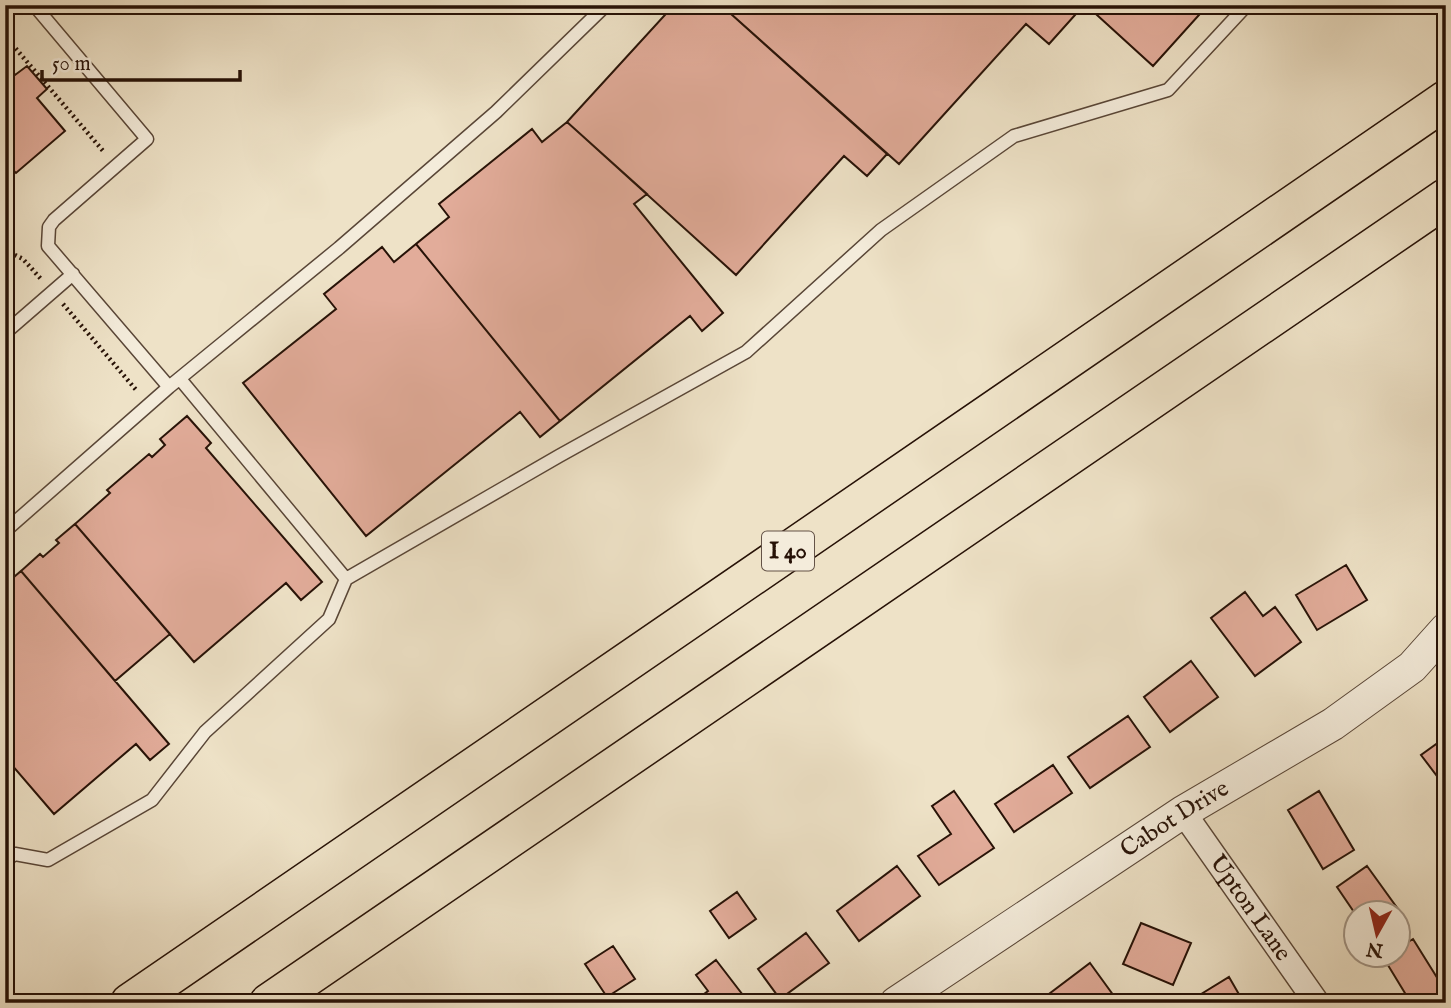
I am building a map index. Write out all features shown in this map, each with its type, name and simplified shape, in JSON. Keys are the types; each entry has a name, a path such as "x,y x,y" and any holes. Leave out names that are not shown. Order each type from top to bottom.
{"highway":[{"name":"I 40","path":"130,1003 1446,100"},
{"path":"269,1003 1446,198"}],"street":[{"name":"Cabot Drive","path":"897,1003 1183,812 1333,724 1412,667 1446,629"},
{"name":"Upton Lane","path":"1183,812 1317,1003"}],"lane":[{"path":"34,5 147,139 49,227 48,246 169,387"},
{"path":"5,531 169,387 339,248 496,112 606,5"},
{"path":"5,860 16,854 48,860 152,800 205,732 329,619 346,579 746,352 881,230 1014,136 1168,90 1247,5"},
{"path":"5,333 72,274"},
{"path":"180,379 346,579"}],"path":[{"path":"5,36 116,166"},
{"path":"5,250 16,254 30,265 149,405"}],"building":[{"path":"674,5 721,5 887,154 867,176 844,156 736,275 567,122"},
{"path":"721,5 1084,5 1049,44 1026,24 899,164"},
{"path":"1086,5 1208,5 1153,66"},
{"path":"5,64 15,75 27,66 47,89 37,98 65,131 16,173 14,171 5,179"},
{"path":"567,122 647,194 634,204 723,313 702,331 690,316 560,421 416,244 449,217 439,204 532,129 542,142"},
{"path":"416,244 560,421 540,437 520,412 366,536 243,383 336,309 324,294 382,247 394,262"},
{"path":"187,416 211,443 206,448 322,582 301,600 286,583 194,662 75,524 110,493 107,490 149,454 152,457 165,445 160,439"},
{"path":"75,524 170,634 115,681 21,571 40,554 43,557 59,543 56,540"},
{"path":"1346,565 1367,600 1317,630 1296,595"},
{"path":"21,571 169,744 150,760 136,744 54,814 5,757 5,581 7,583"},
{"path":"1245,592 1263,616 1275,607 1301,642 1255,676 1211,618"},
{"path":"1191,661 1218,697 1170,732 1144,697"},
{"path":"1128,716 1150,747 1090,788 1068,757"},
{"path":"1446,737 1446,788 1421,755"},
{"path":"1053,765 1072,793 1014,832 995,804"},
{"path":"954,791 994,848 939,885 918,856 951,834 932,806"},
{"path":"1319,791 1354,850 1323,869 1288,810"},
{"path":"897,866 920,896 859,941 837,911"},
{"path":"1367,866 1391,900 1346,900 1337,887"},
{"path":"737,892 756,919 729,938 710,911"},
{"path":"1141,923 1191,943 1173,985 1123,964"},
{"path":"806,933 829,963 780,999 758,969"},
{"path":"1412,940 1446,992 1446,996 1435,1003 1411,1003 1391,970 1412,970"},
{"path":"613,946 635,979 607,997 585,964"},
{"path":"716,960 749,1003 692,1003 708,991 696,975"},
{"path":"1090,963 1119,1003 1037,1003"},
{"path":"1229,977 1244,1003 1195,1003 1193,999"}]}
